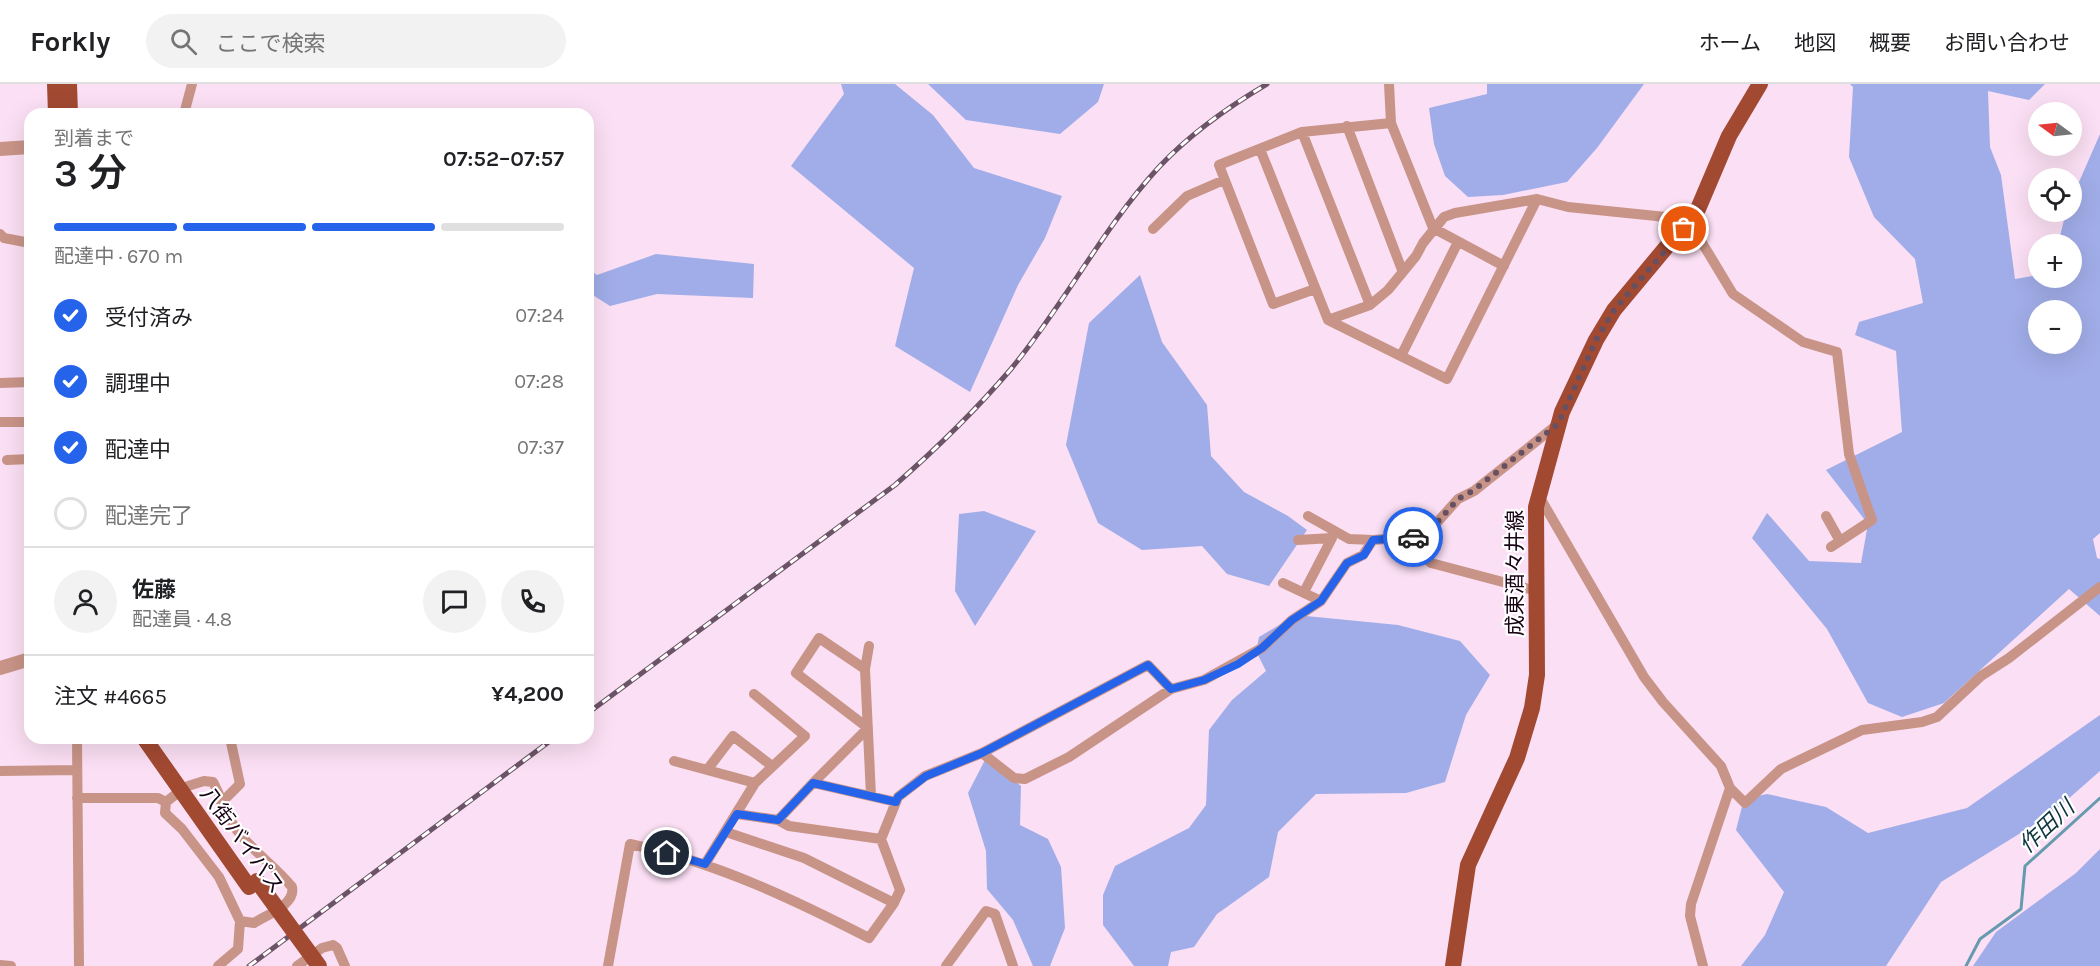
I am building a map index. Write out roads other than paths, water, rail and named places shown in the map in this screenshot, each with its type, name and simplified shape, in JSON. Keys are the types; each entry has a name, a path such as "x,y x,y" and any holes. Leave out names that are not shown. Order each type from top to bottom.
{"main road":[{"path":"55,84 56,108"},
{"path":"69,84 70,108"},
{"name":"成東酒々井線","path":"1453,966 1468,865 1517,758 1532,708 1537,675 1536,507 1558,424 1596,340 1614,310 1684,229 1698,209 1741,114 1760,84"},
{"name":"八街バイパス","path":"149,744 253,884 307,966"},
{"name":"八街バイパス","path":"161,744 184,789"},
{"name":"八街バイパス","path":"253,884 320,966"}],"street":[{"path":"186,108 192,84"},
{"path":"1389,84 1391,123 1433,228 1504,266"},
{"path":"1315,289 1273,304 1219,165 1302,132 1391,123"},
{"path":"1347,126 1402,270"},
{"path":"1302,132 1370,305"},
{"path":"0,149 24,147"},
{"path":"1260,149 1328,320 1447,379 1537,199"},
{"path":"1153,229 1187,196 1224,180"},
{"path":"1328,320 1370,305 1388,290 1402,270 1416,256 1433,228 1444,217 1455,213 1537,199 1568,207 1666,217 1701,241 1733,294 1803,342 1837,352 1849,454 1872,520 1835,544 1826,516"},
{"path":"0,234 4,238 24,242"},
{"path":"1401,356 1458,242"},
{"path":"0,383 24,382"},
{"path":"0,422 24,422"},
{"path":"1537,591 1431,563 1424,557 1425,536 1458,499 1474,490 1558,424"},
{"path":"8,460 24,459"},
{"path":"1539,495 1644,677 1663,702 1721,766 1730,788 1745,803 1781,769 1862,730 1922,722 1937,717 1981,676 2009,658 2100,587"},
{"path":"1308,516 1349,539 1373,540 1425,536"},
{"path":"1298,540 1332,538 1304,592"},
{"path":"982,753 1014,778 1025,779 1069,757 1171,689 1204,680 1238,664 1262,648 1292,620 1321,601 1347,563 1364,555 1373,540"},
{"path":"1283,583 1321,601"},
{"path":"865,669 819,638 796,673 868,729"},
{"path":"869,646 865,669 871,796"},
{"path":"0,668 24,661"},
{"path":"608,966 630,844 705,864 797,901 869,938 894,903 900,890 881,839 898,797 926,776 982,753 1148,665 1171,689"},
{"path":"705,864 755,783 805,736 754,694"},
{"path":"778,820 868,729"},
{"path":"707,770 733,736 772,766"},
{"path":"77,744 79,966"},
{"path":"221,803 240,784 231,744"},
{"path":"674,761 755,783"},
{"path":"0,771 77,770"},
{"path":"218,966 238,949 240,921 219,876 183,829 165,813 166,802 184,789 209,780 216,788 226,816 254,852 289,883 293,891 288,902 254,923 240,921"},
{"path":"813,783 896,802"},
{"path":"1703,966 1690,916 1691,904 1730,788"},
{"path":"77,798 158,798 166,802"},
{"path":"737,814 778,820 789,826 881,839"},
{"path":"726,832 804,858 894,903"},
{"path":"946,966 986,911 995,914 1013,966"},
{"path":"297,966 322,948 333,945 337,948 345,966"},
{"path":"0,965 11,966"}],"waterway":[{"name":"作田川","path":"1966,966 1980,939 2021,909 2025,866 2100,798"}],"railway":[{"path":"594,709 895,485 925,458 1011,369 1119,216 1159,167 1183,143 1210,122 1267,84"},
{"path":"249,966 546,744"}]}
